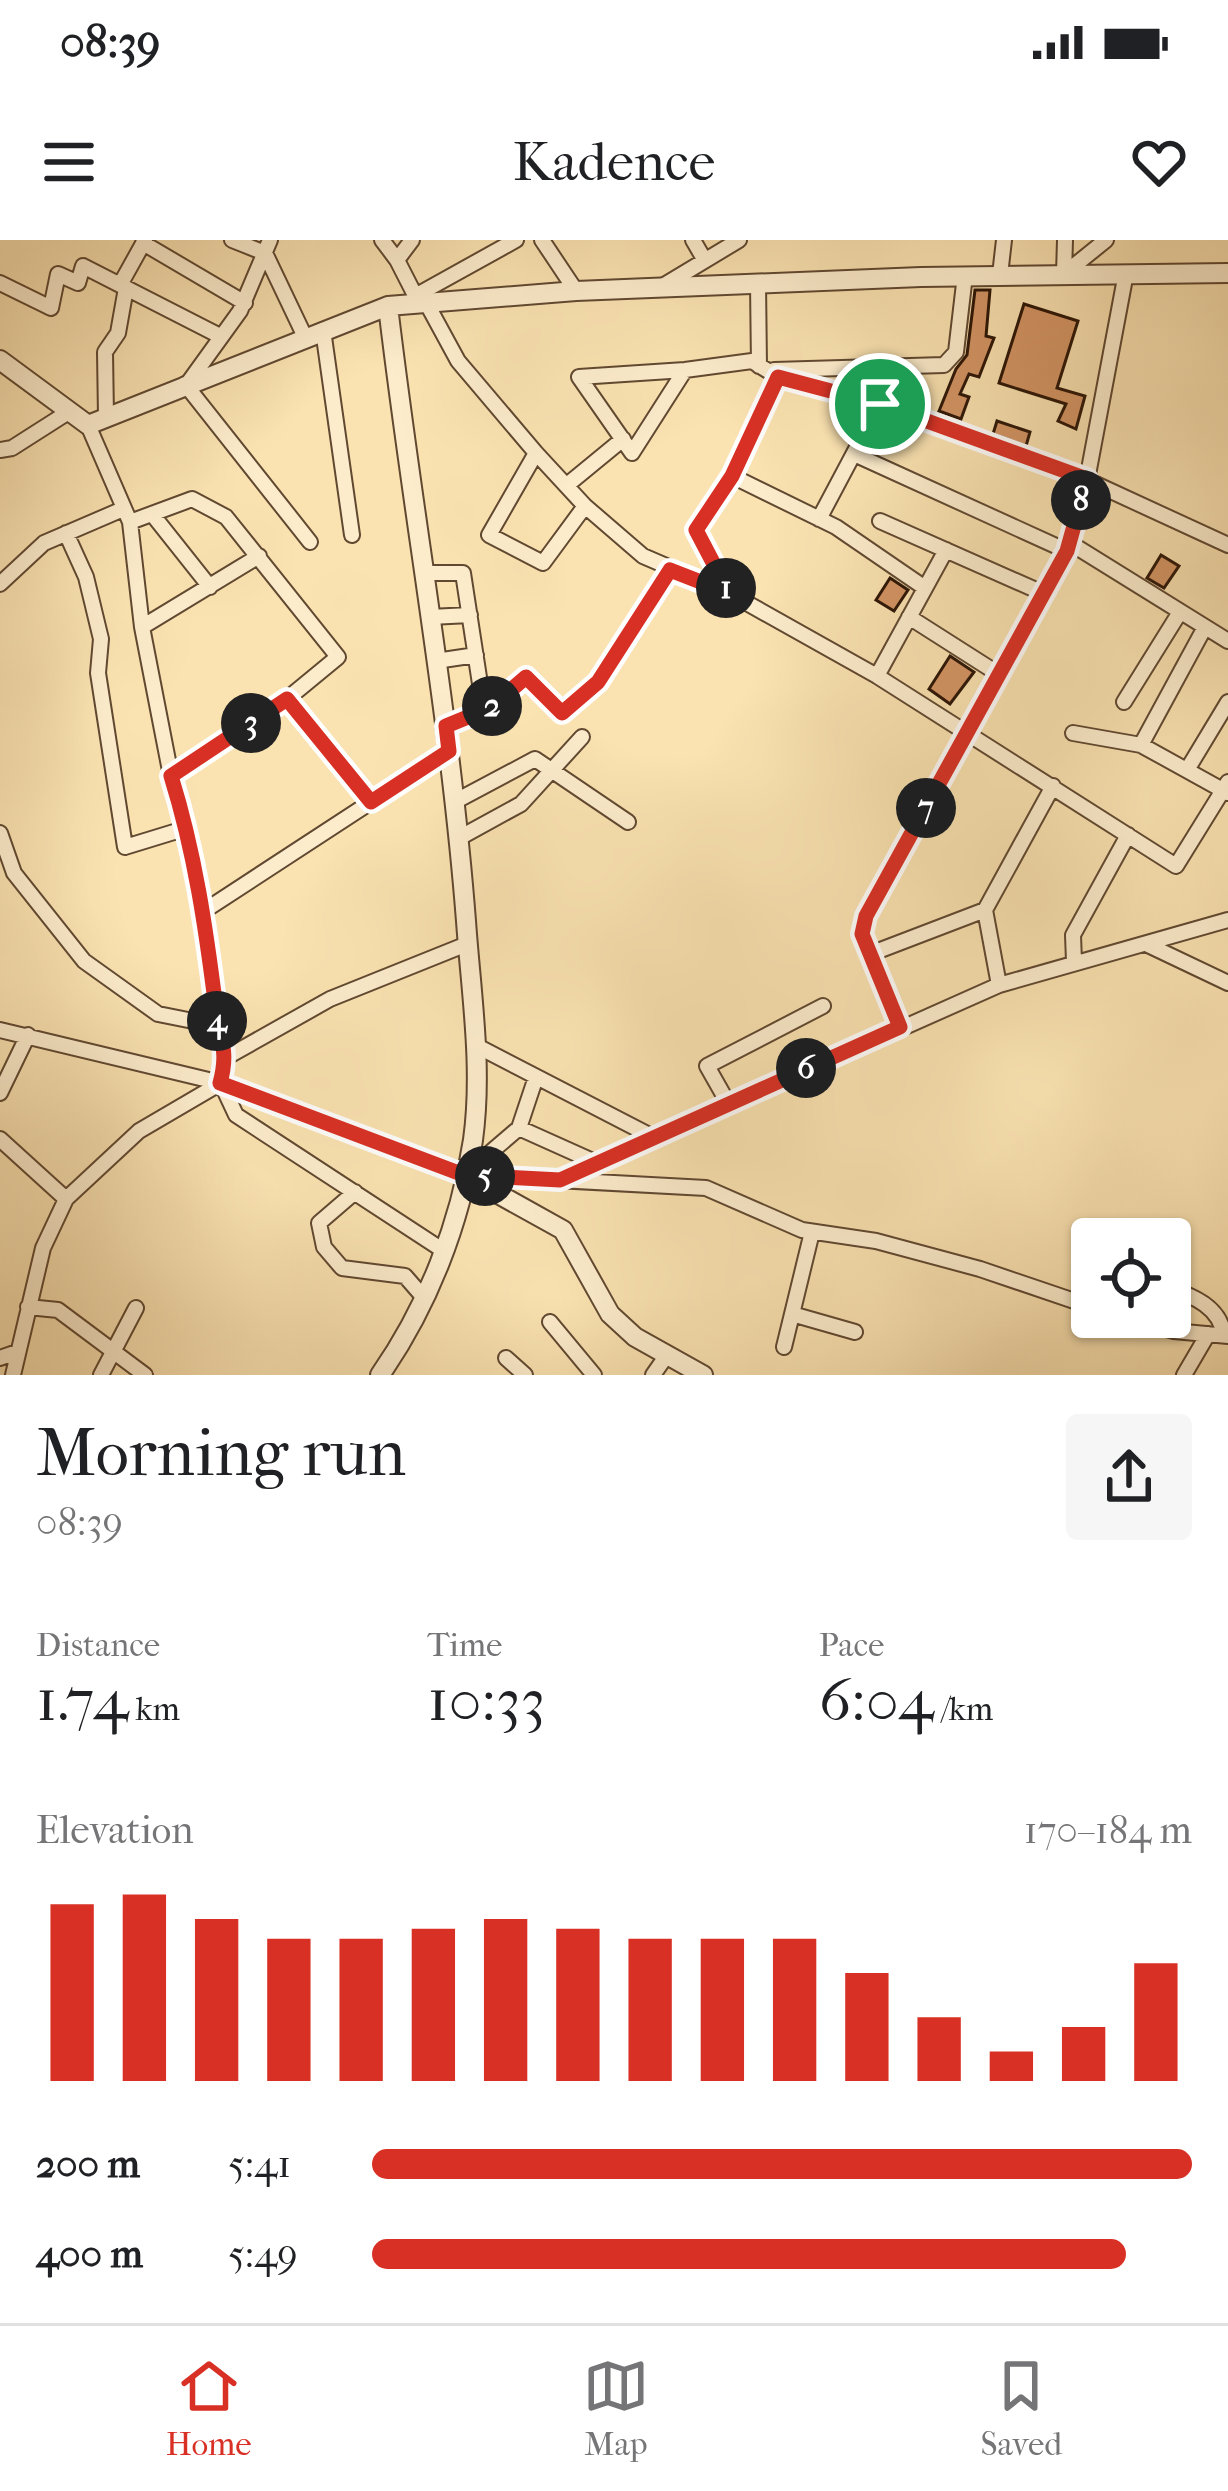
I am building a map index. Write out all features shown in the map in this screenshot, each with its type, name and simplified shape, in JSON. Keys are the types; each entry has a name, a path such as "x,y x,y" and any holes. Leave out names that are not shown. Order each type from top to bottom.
{"street":[{"path":"232,240 267,246"},
{"path":"382,240 458,361 585,506 643,556 729,593 877,676 1176,866 1226,788 1142,745 1073,733"},
{"path":"397,260 412,240"},
{"path":"420,301 516,240"},
{"path":"542,240 576,291"},
{"path":"693,240 704,259"},
{"path":"662,287 740,240"},
{"path":"1000,275 1004,240"},
{"path":"1064,274 1065,240"},
{"path":"1064,274 1106,240"},
{"path":"244,303 144,241 123,286 118,333 106,352 97,421 126,516 171,776 204,911 218,1026 227,1057 220,1083 236,1115 445,1251"},
{"path":"187,384 244,303 267,246"},
{"path":"267,246 314,333 352,535"},
{"path":"0,283 51,308 58,274 78,284 83,266 220,335"},
{"path":"900,1027 862,934 866,916 1069,547 1087,479 1126,273"},
{"path":"0,360 70,411 97,421 314,333 388,306 420,301 965,275 1228,273"},
{"path":"768,371 944,365 956,352 965,275"},
{"path":"729,593 696,530 732,476 768,371 758,284"},
{"path":"380,1375 411,1331 445,1251 472,1141 478,1072 456,801 388,306"},
{"path":"685,370 632,453 579,377 752,362 1087,479 1228,544"},
{"path":"187,384 310,542"},
{"path":"819,519 880,404"},
{"path":"0,450 11,448 70,411"},
{"path":"567,485 623,439"},
{"path":"536,453 489,535 543,563 585,506"},
{"path":"854,454 1069,547 1228,641"},
{"path":"732,476 819,519 925,588"},
{"path":"0,584 44,543 66,533 126,516 152,514 192,499 226,517 338,657 287,699 171,776"},
{"path":"152,514 210,587"},
{"path":"880,521 1045,594"},
{"path":"66,533 86,577 101,639 98,673 125,847 187,828"},
{"path":"877,676 946,550"},
{"path":"142,627 260,556"},
{"path":"446,726 484,710 526,677 562,713 598,682 670,570"},
{"path":"423,573 463,573 484,710"},
{"path":"1124,702 1180,612"},
{"path":"430,617 470,615"},
{"path":"910,616 1000,675"},
{"path":"1142,745 1205,627"},
{"path":"436,662 476,655"},
{"path":"287,699 371,802"},
{"path":"1186,770 1228,702"},
{"path":"459,838 521,804 582,737"},
{"path":"204,911 449,751"},
{"path":"456,801 535,758 628,822"},
{"path":"999,986 985,910 1053,785"},
{"path":"0,833 7,875 84,961 158,1014 218,1026"},
{"path":"1074,962 1073,935 1128,835"},
{"path":"870,954 985,910"},
{"path":"560,1180 999,986 1228,920"},
{"path":"227,1057 330,999 467,944"},
{"path":"1146,944 1228,983"},
{"path":"728,1102 706,1066 823,1006"},
{"path":"0,1030 220,1083 464,1175 563,1230 610,1314 635,1336 704,1375"},
{"path":"0,1093 6,1065 28,1035"},
{"path":"475,1045 653,1138"},
{"path":"464,1175 519,1129 536,1077"},
{"path":"13,1375 44,1248 66,1199 139,1131 220,1083"},
{"path":"519,1129 596,1163"},
{"path":"0,1139 66,1199"},
{"path":"464,1175 706,1188 812,1232 918,1252 1071,1300"},
{"path":"355,1192 319,1223 324,1246 342,1268 405,1276 425,1299"},
{"path":"784,1347 812,1232"},
{"path":"1184,1375 1220,1335 1222,1320 1191,1299"},
{"path":"28,1307 58,1310 145,1375"},
{"path":"100,1375 136,1308"},
{"path":"792,1314 855,1332"},
{"path":"550,1322 594,1375"},
{"path":"0,1358 17,1352"},
{"path":"653,1375 667,1354"},
{"path":"506,1358 525,1375"}],"building":[{"path":"975,290 990,290 986,336 994,338 979,377 969,374 960,394 969,397 961,419 939,411 967,355"},
{"path":"1024,304 1078,321 1057,388 1085,396 1076,429 1058,421 1066,404 999,383"},
{"path":"997,421 1030,432 1026,446 993,434"},
{"path":"1161,555 1179,566 1164,588 1147,578"},
{"path":"890,578 908,590 894,611 876,600"},
{"path":"950,656 974,672 950,704 929,689"}],"route":[{"path":"778,377 880,404 1087,479 1067,551 866,916 862,934 900,1027 560,1180 464,1175 220,1083 227,1057 218,1026 204,911 171,776 287,699 371,802 449,751 446,726 490,708 526,677 562,713 598,682 670,570 729,593 696,530 732,476 778,377"}]}
